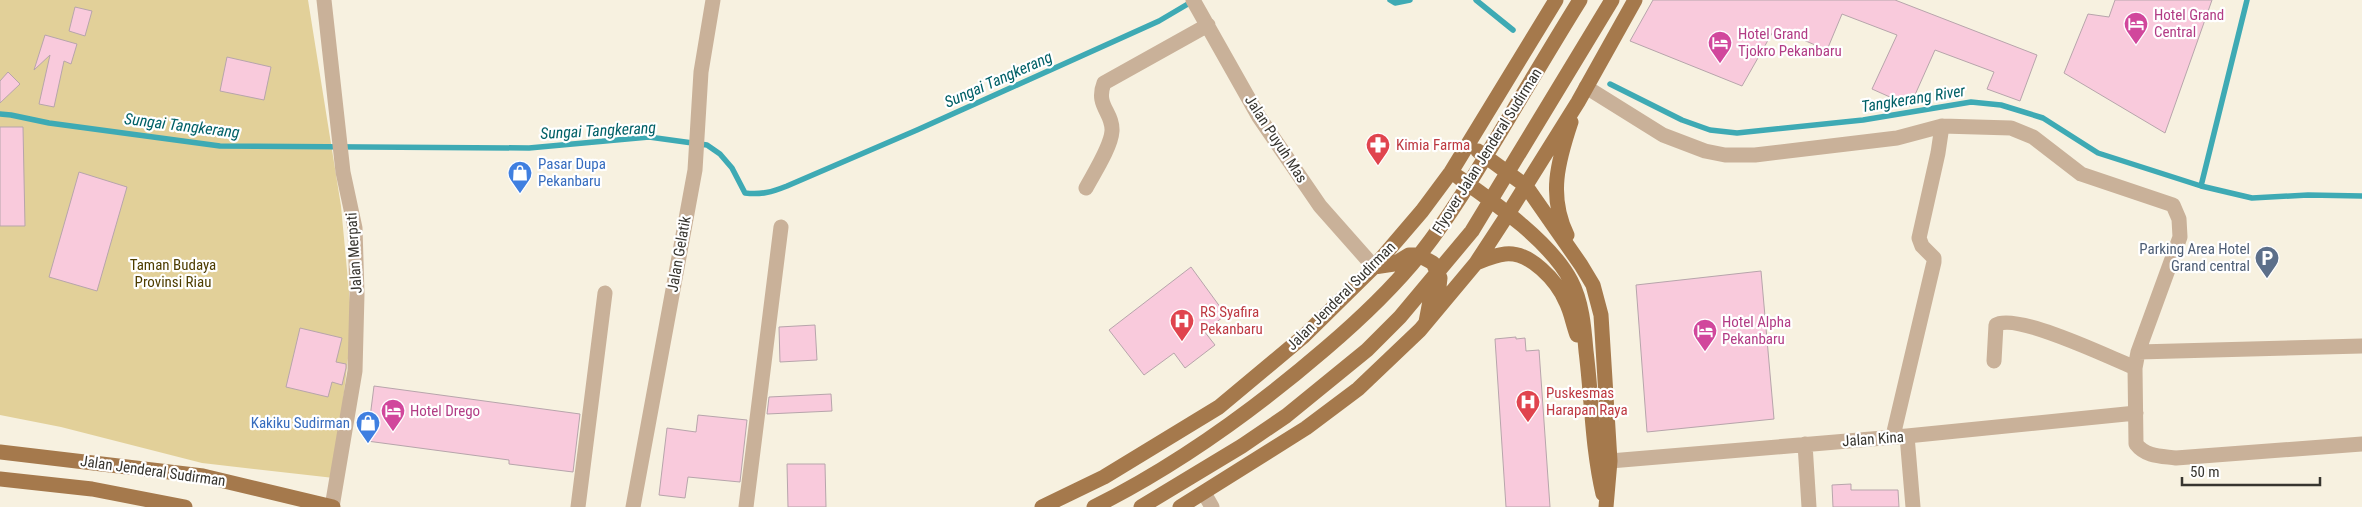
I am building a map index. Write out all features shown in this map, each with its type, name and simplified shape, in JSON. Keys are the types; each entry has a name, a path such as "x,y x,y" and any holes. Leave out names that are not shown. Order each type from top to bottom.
{"main road":[{"name":"Flyover Jalan Jenderal Sudirman","path":"1094,507 1139,483 1176,460 1268,396 1348,330 1387,291 1420,254 1461,197 1580,0"},
{"name":"Flyover Jalan Jenderal Sudirman","path":"1141,507 1242,446 1286,416 1367,350 1400,317 1472,232 1612,0"},
{"path":"1180,507 1306,428 1358,389 1426,322 1476,263 1508,214 1578,102 1635,0"},
{"path":"1554,4 1550,34 1529,72 1529,84 1538,94 1550,97 1557,96 1568,86 1586,55 1609,47"},
{"name":"Jalan Jenderal Sudirman","path":"1042,507 1104,477 1220,407 1304,336 1374,267 1422,211 1469,144 1554,4"},
{"path":"1578,102 1559,155 1555,182 1556,205 1581,265"},
{"path":"1469,144 1526,186 1593,285 1602,315 1610,461 1606,506"},
{"path":"1451,172 1508,214 1559,264 1570,279 1577,294 1588,369 1596,463 1606,506"},
{"path":"1476,263 1489,257 1507,253 1528,259 1544,273 1566,301 1588,369"},
{"path":"1374,267 1394,264 1409,255 1418,255 1432,263 1440,278 1439,286 1430,300 1426,322"},
{"name":"Jalan Jenderal Sudirman","path":"0,452 203,476 333,507"},
{"name":"Jalan Jenderal Sudirman","path":"0,479 92,489 185,507"}],"street":[{"name":"Jalan Merpati","path":"324,0 343,172 355,228 357,294 356,371 333,507"},
{"name":"Jalan Gelatik","path":"633,507 695,170 700,72 713,0"},
{"path":"1086,188 1108,146 1112,130 1101,104 1101,90 1104,82 1201,13"},
{"name":"Jalan Puyuh Mas","path":"1201,13 1259,117 1320,206 1374,267"},
{"path":"1586,87 1663,135 1705,151 1725,155 1755,155 1888,139 1942,126 2011,128 2033,137 2081,174 2173,205 2179,219 2180,237 2138,352 2135,368 2136,444 2141,451 2149,455 2176,458 2362,444"},
{"path":"1913,507 1900,436 1934,262 1934,258 1922,246 1919,238 1938,153 1942,126"},
{"path":"746,507 781,227"},
{"path":"578,507 605,294"},
{"path":"1994,361 1996,325 2006,321 2052,332 2135,368"},
{"path":"2138,352 2362,346"},
{"name":"Jalan Kina","path":"1610,461 2136,413"},
{"path":"1805,444 1808,507"},
{"path":"1204,493 1212,507"}],"green space":[{"name":"Taman Budaya Provinsi Riau","path":"0,0 308,0 341,206 352,324 334,478 202,463 61,427 0,415"}],"building":[{"path":"1653,0 1895,0 2037,55 2020,101 1987,89 1994,72 1935,50 1910,106 1872,89 1897,35 1842,14 1827,50 1775,28 1742,86 1630,41"},
{"name":"Hotel Grand Central","path":"2115,0 2212,0 2165,133 2064,73 2088,14 2109,17"},
{"path":"75,7 92,11 85,36 69,31"},
{"path":"45,35 77,44 71,64 64,61 54,107 39,104 50,55 34,70"},
{"path":"227,57 271,67 264,100 220,91"},
{"path":"8,72 20,84 0,103 0,81"},
{"path":"0,127 23,127 25,226 0,226"},
{"path":"79,172 127,187 97,291 49,277"},
{"path":"1191,267 1226,315 1204,331 1215,345 1185,368 1174,353 1144,375 1109,330"},
{"name":"Hotel Alpha Pekanbaru","path":"1761,271 1774,419 1647,432 1636,285"},
{"path":"815,325 817,360 780,362 779,327"},
{"path":"300,328 342,338 336,362 346,364 342,385 332,382 328,397 286,387"},
{"path":"1516,337 1516,339 1525,338 1526,351 1539,350 1550,507 1506,507 1495,339"},
{"path":"374,386 580,414 573,472 509,464 509,460 367,441"},
{"path":"831,394 832,411 767,414 769,397"},
{"path":"698,415 747,420 740,482 688,477 685,498 659,495 667,428 696,432"},
{"path":"787,464 825,464 826,507 788,507"},
{"path":"1851,484 1851,490 1898,490 1899,507 1833,507 1832,485"}],"waterway":[{"name":"Sungai Tangkerang","path":"1390,0 1395,3 1410,0"},
{"name":"Sungai Tangkerang","path":"1476,0 1513,30"},
{"path":"2201,186 2247,0"},
{"name":"Sungai Tangkerang","path":"0,114 49,123 220,146 529,148 649,137 707,145 720,154 732,168 745,193 751,194 787,186 917,130 1159,21 1193,1"},
{"name":"Tangkerang River","path":"1610,84 1682,120 1710,130 1737,133 1863,120 1971,102 2001,105 2043,118 2098,153 2201,186 2252,198 2308,195 2362,196"}],"place":[{"name":"Hotel Grand Central","path":"2136,45"},
{"name":"Hotel Grand Tjokro Pekanbaru","path":"1720,64"},
{"name":"Kimia Farma","path":"1378,166"},
{"name":"Pasar Dupa Pekanbaru","path":"520,194"},
{"name":"Parking Area Hotel Grand central","path":"2267,279"},
{"name":"RS Syafira Pekanbaru","path":"1182,342"},
{"name":"Hotel Alpha Pekanbaru","path":"1705,352"},
{"name":"Puskesmas Harapan Raya","path":"1528,423"},
{"name":"Hotel Drego","path":"393,432"},
{"name":"Kakiku Sudirman","path":"368,444"}]}
